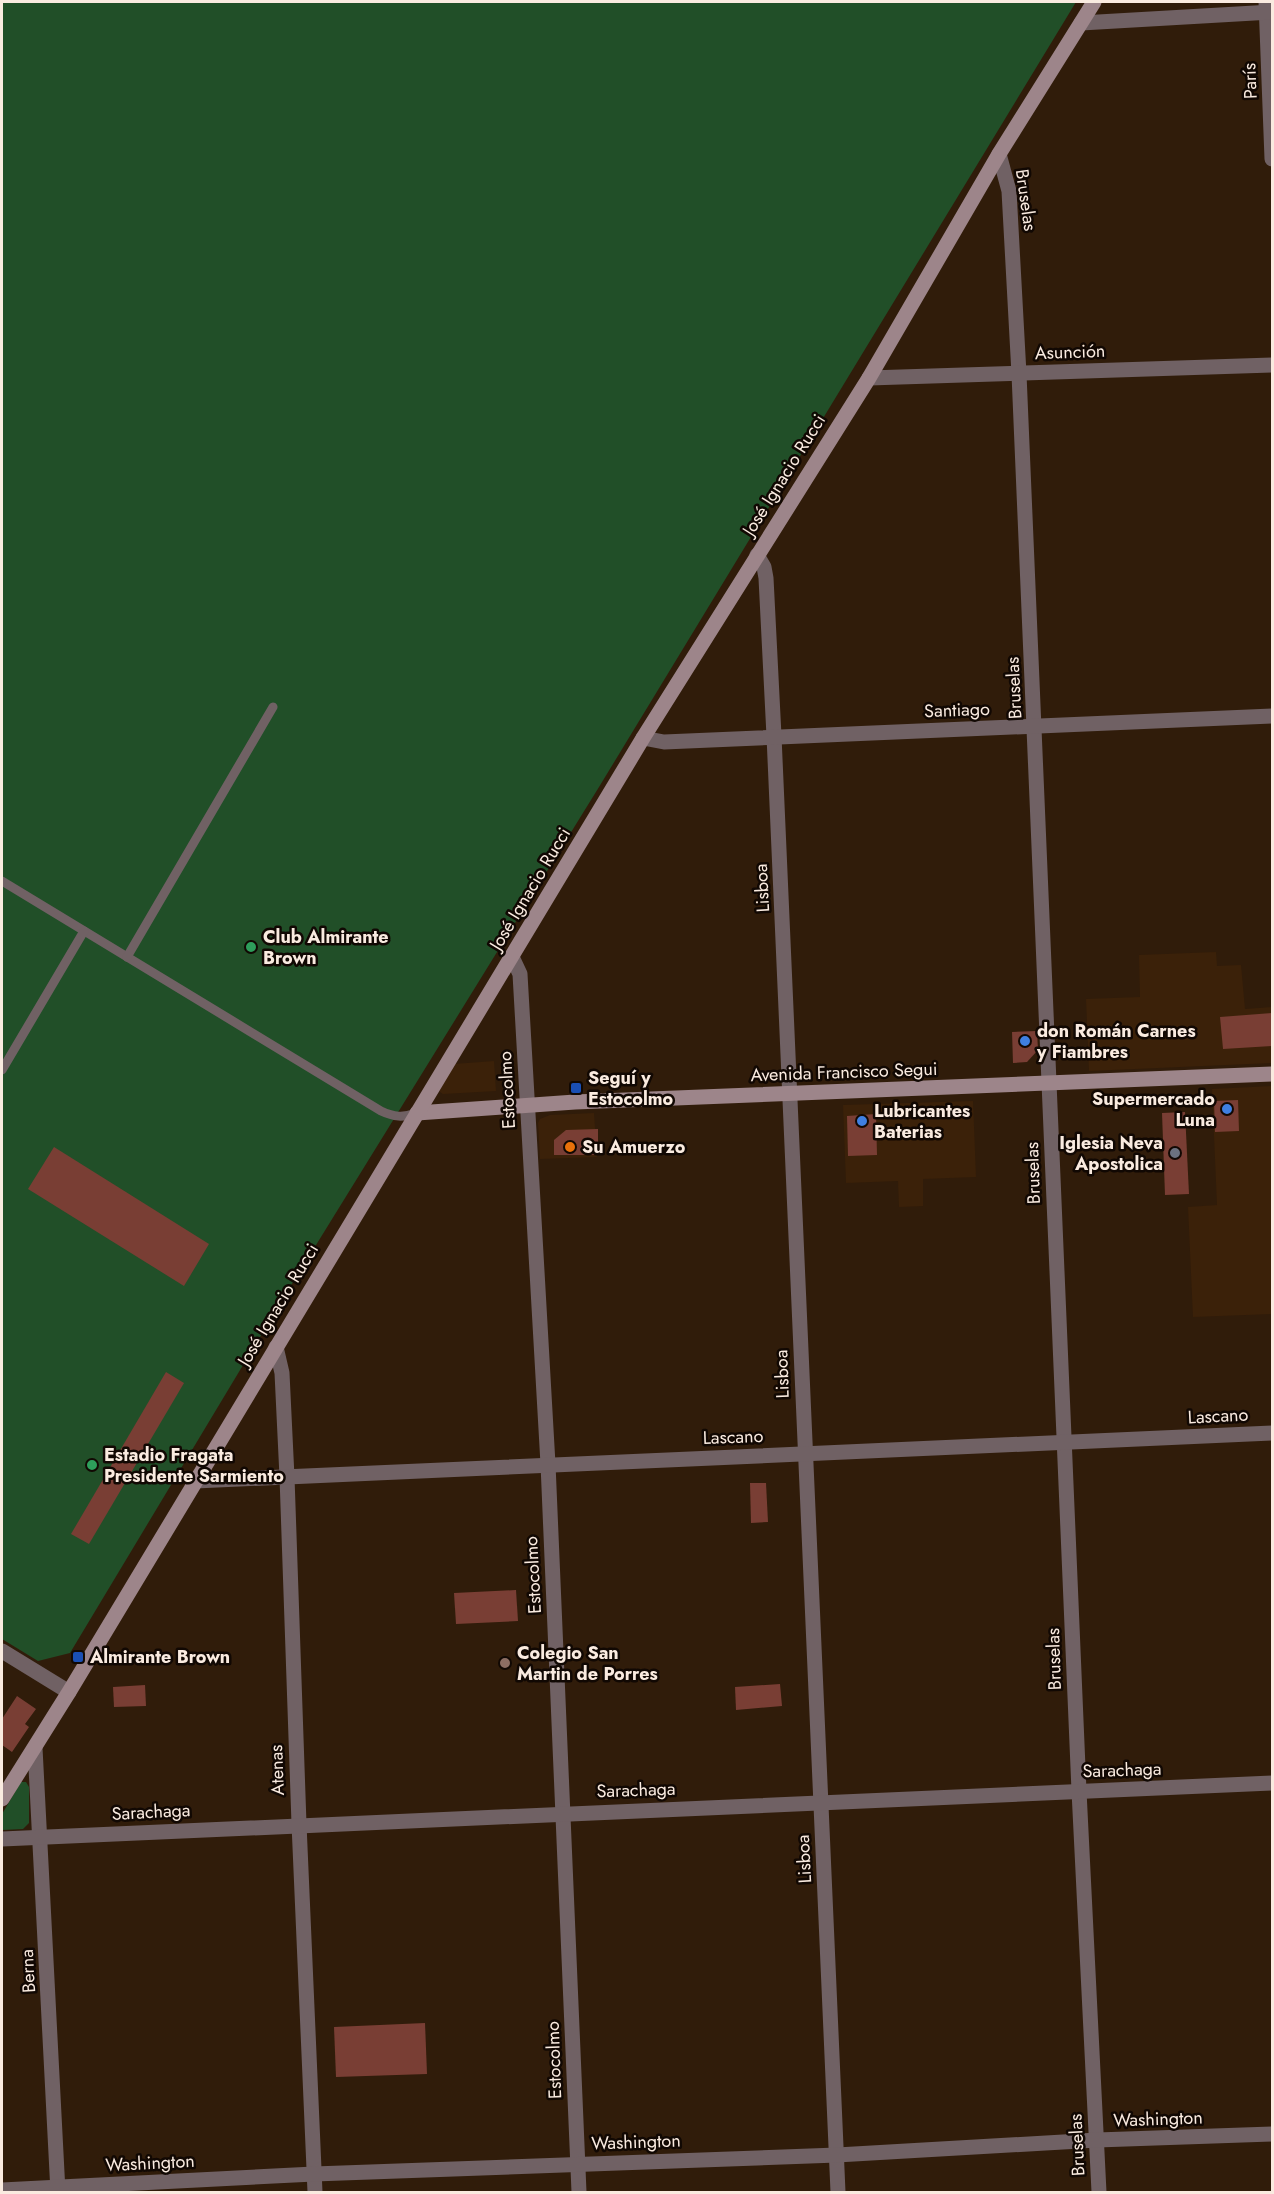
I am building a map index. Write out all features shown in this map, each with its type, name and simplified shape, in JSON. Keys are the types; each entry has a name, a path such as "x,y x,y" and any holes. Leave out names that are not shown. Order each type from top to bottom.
{"street":[{"name":"José Ignacio Rucci","path":"2,1799 69,1692 643,738 869,378 999,154 1094,2"},
{"path":"1081,23 1269,9"},
{"name":"París","path":"1269,9 1272,159"},
{"name":"Bruselas","path":"999,154 1009,191 1019,374 1036,727 1079,1791 1099,2193"},
{"name":"Asunción","path":"869,378 1272,365"},
{"name":"Lisboa","path":"757,555 764,567 766,578 774,736 838,2193"},
{"name":"Santiago","path":"643,738 664,742 1272,716"},
{"name":"Estocolmo","path":"512,957 520,974 548,1464 579,2193"},
{"name":"Avenida Francisco Segui","path":"417,1113 528,1105 1272,1074"},
{"name":"Atenas","path":"276,1347 282,1372 287,1477 298,1824 315,2193"},
{"name":"Lascano","path":"195,1481 1272,1433"},
{"path":"2,1651 69,1692"},
{"name":"Berna","path":"35,1748 58,2190"},
{"name":"Sarachaga","path":"2,1839 298,1824 1272,1783"},
{"name":"Washington","path":"2,2190 58,2190 314,2174 837,2155 1097,2140 1272,2134"}],"lane":[{"path":"127,957 273,707"},
{"path":"2,881 381,1111 392,1116 404,1117 417,1113"},
{"path":"2,1070 84,931"}],"shaded area":[{"path":"1216,952 1217,966 1241,965 1245,1009 1272,1007 1272,1063 1089,1071 1086,999 1140,997 1139,955"},
{"path":"494,1061 496,1091 443,1094 440,1092 439,1088 454,1064"},
{"path":"1272,1086 1272,1314 1193,1317 1188,1207 1217,1205 1212,1089"},
{"path":"973,1101 976,1177 923,1179 923,1206 899,1207 898,1181 846,1183 843,1105"},
{"path":"594,1113 597,1157 540,1159 538,1123 540,1119 550,1115"}],"green space":[{"path":"2,2 1076,2 599,787 287,1292 70,1653 38,1661 2,1639"},
{"path":"21,1782 26,1782 29,1787 29,1823 23,1829 2,1830 2,1814"}],"building":[{"path":"1272,1013 1272,1046 1223,1049 1220,1017"},
{"name":"don Román Carnes y Fiambres","path":"1037,1031 1038,1050 1027,1062 1013,1063 1012,1032"},
{"path":"1238,1100 1239,1131 1215,1132 1214,1101"},
{"name":"Iglesia Neva Apostolica","path":"1185,1112 1189,1194 1165,1195 1162,1113"},
{"path":"876,1114 877,1155 848,1156 847,1116"},
{"name":"Su Amuerzo","path":"598,1129 598,1155 554,1155 554,1140 566,1130"},
{"path":"54,1147 209,1244 184,1286 28,1189"},
{"path":"166,1372 184,1383 89,1544 71,1534"},
{"path":"750,1483 766,1483 768,1522 751,1523"},
{"path":"516,1590 518,1621 456,1624 454,1593"},
{"path":"780,1684 782,1706 736,1710 735,1687"},
{"path":"145,1685 146,1706 114,1707 113,1687"},
{"path":"17,1696 36,1709 25,1724 29,1727 12,1752 2,1745 2,1719"},
{"path":"425,2023 427,2074 336,2077 334,2027"}],"place":[{"name":"Club Almirante Brown","path":"251,947"},
{"name":"don Román Carnes y Fiambres","path":"1025,1041"},
{"name":"Seguí y Estocolmo","path":"576,1088"},
{"name":"Supermercado Luna","path":"1227,1109"},
{"name":"Lubricantes Baterias","path":"862,1121"},
{"name":"Su Amuerzo","path":"570,1147"},
{"name":"Iglesia Neva Apostolica","path":"1175,1153"},
{"name":"Estadio Fragata Presidente Sarmiento","path":"92,1465"},
{"name":"Almirante Brown","path":"78,1657"},
{"name":"Colegio San Martin de Porres","path":"505,1663"}]}
